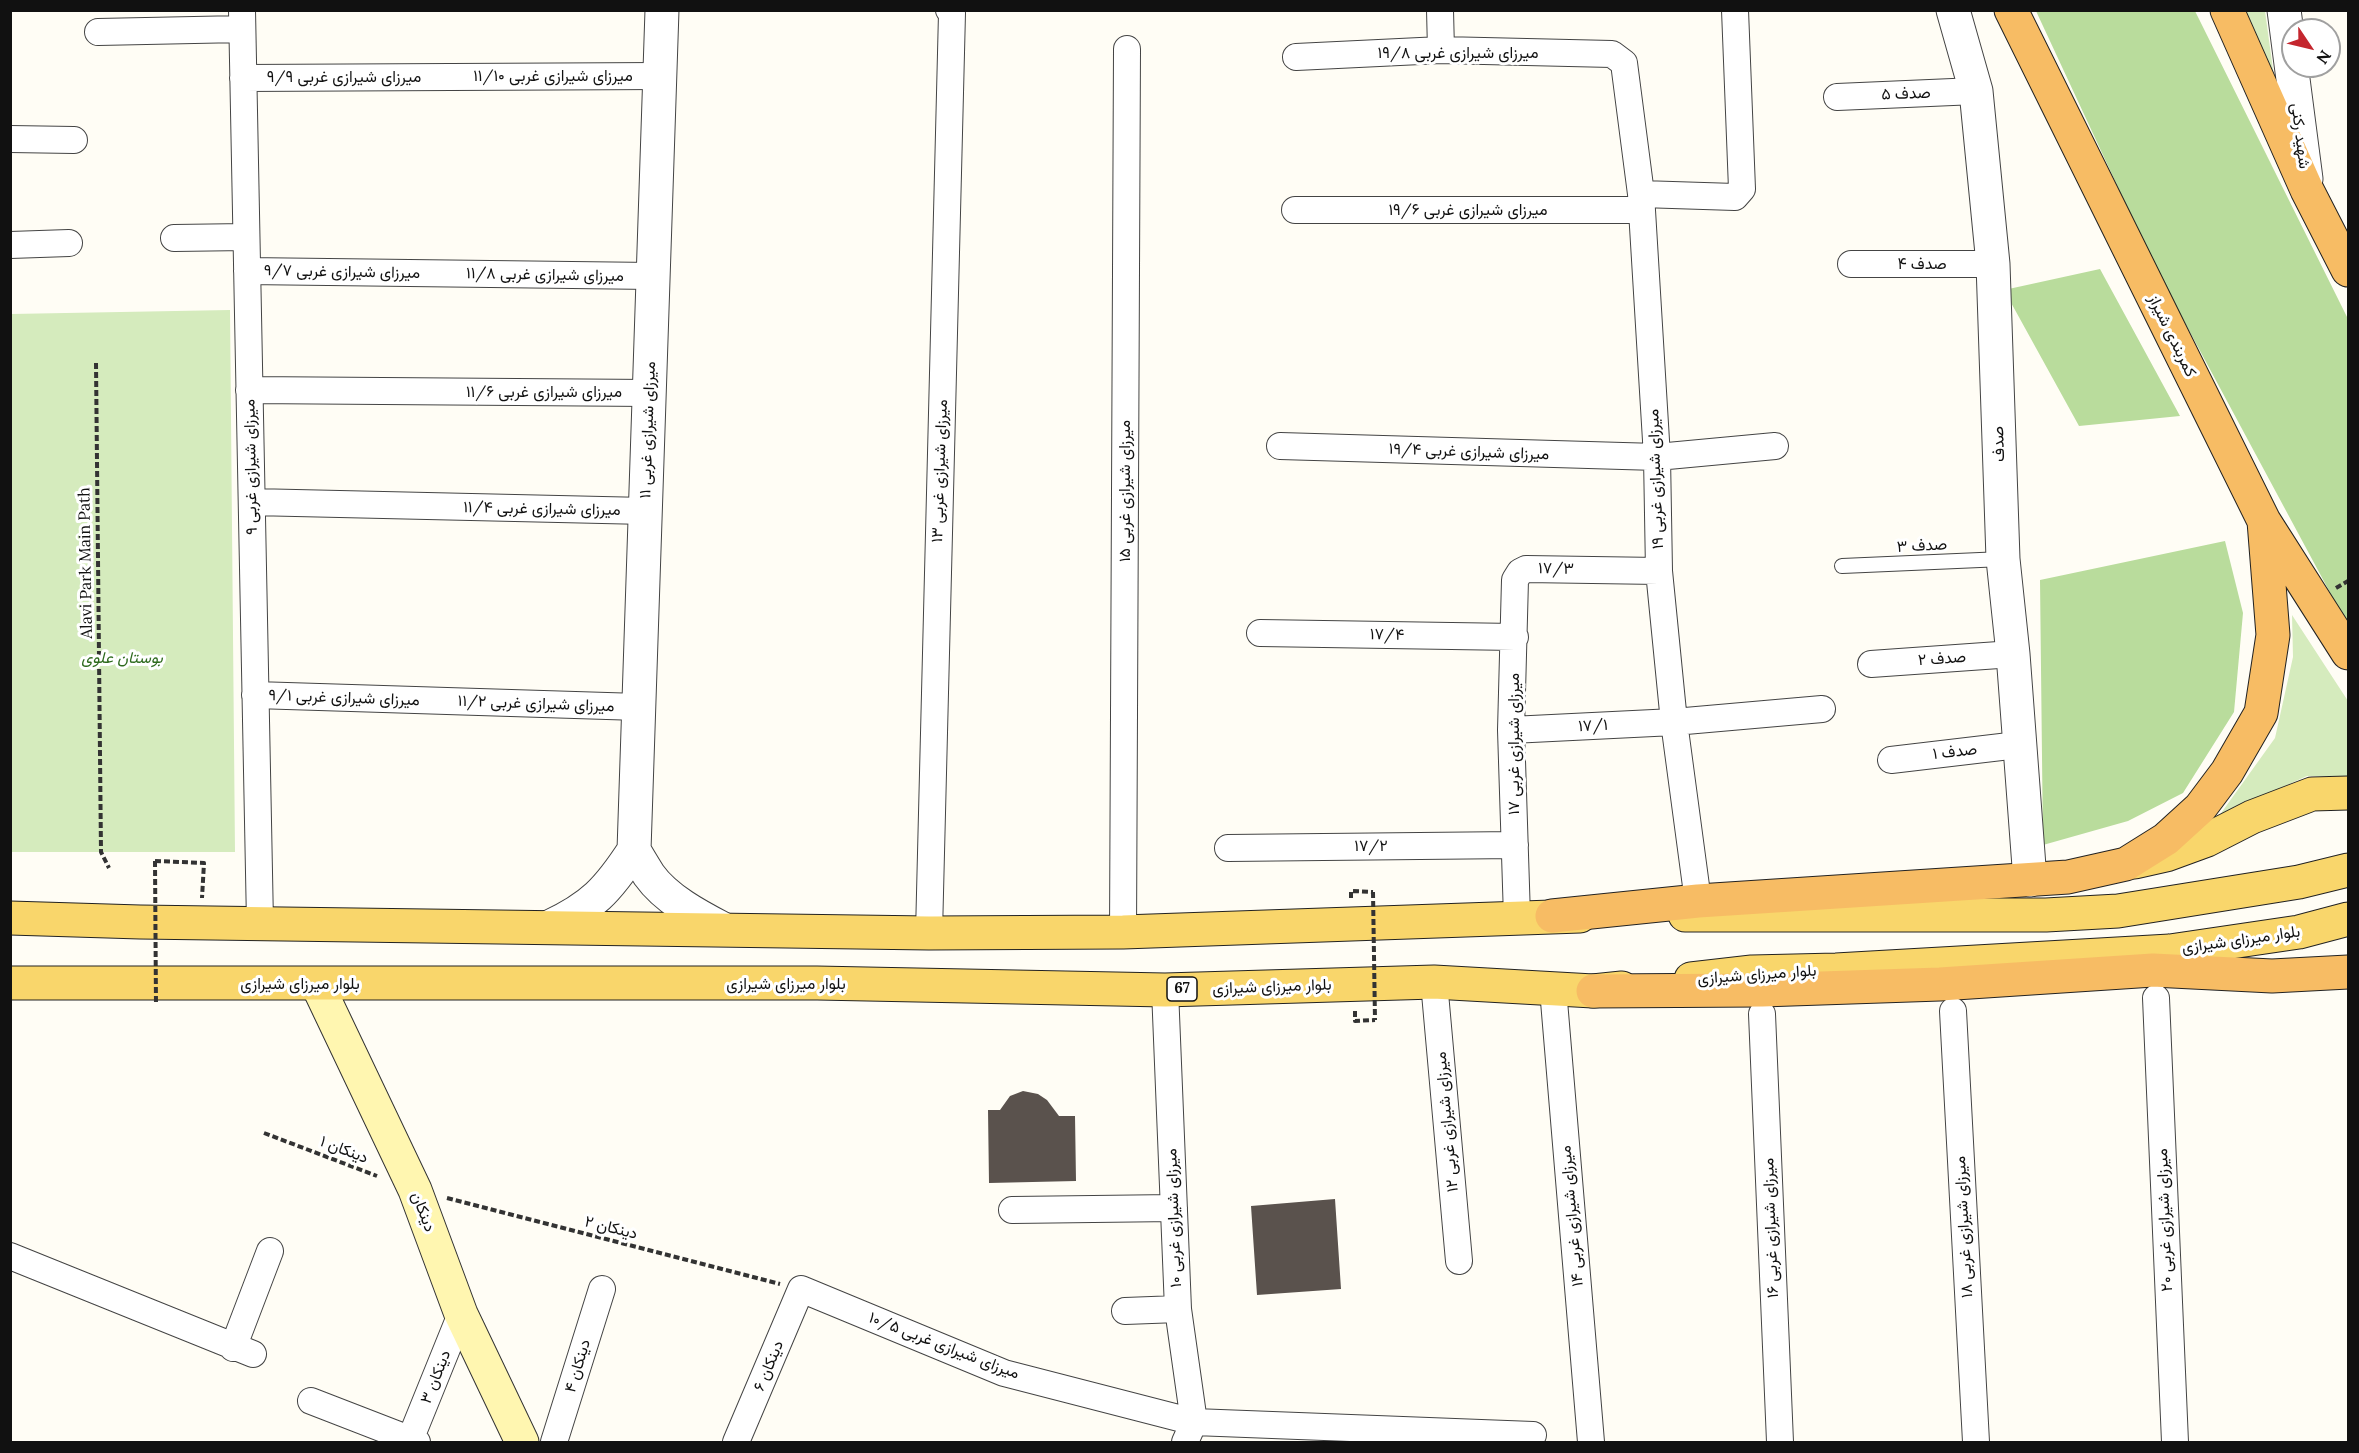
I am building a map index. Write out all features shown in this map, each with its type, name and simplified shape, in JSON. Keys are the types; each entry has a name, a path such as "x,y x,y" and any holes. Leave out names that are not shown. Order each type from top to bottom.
{"highway":[{"name":"کمربندی شیراز","path":"2011,10 2264,521 2349,653"},
{"path":"2227,10 2307,190 2349,270"},
{"path":"1552,916 1698,902 2068,877 2126,864 2166,839 2200,808 2227,772 2256,723 2263,705 2273,635 2264,521"},
{"path":"1593,991 1762,990 1928,984 2153,970 2272,976 2349,972"}],"main road":[{"path":"2068,877 2166,855 2207,840 2252,817 2312,794 2349,793"},
{"path":"15,914 201,923 929,933 1123,932 1552,916 2046,915 2118,911 2184,902 2299,882 2349,870"},
{"name":"بلوار میرزای شیرازی","path":"10,983 818,983 1165,990 1434,982 1593,991 1752,972 1836,970 2170,951 2299,932 2349,920"},
{"path":"2313,974 2349,963"},
{"name":"دینکان","path":"317,984 415,1190 461,1314 522,1443"}],"street":[{"name":"میرزای شیرازی غربی ۱۱","path":"634,850 662,10"},
{"name":"۱۳ میرزای شیرازی غربی","path":"929,933 952,13 949,10"},
{"path":"1440,10 1440,50"},
{"name":"۱۹/۶ میرزای شیرازی غربی","path":"1295,210 1641,202 1735,196 1742,189 1735,10"},
{"name":"صدف","path":"1953,10 1976,91 1993,264 2003,559 2013,654 2030,880"},
{"name":"شهید رکنی","path":"2284,10 2307,190"},
{"path":"98,32 242,20"},
{"name":"میرزای شیرازی غربی ۹","path":"242,20 260,923"},
{"name":"۱۵ میرزای شیرازی غربی","path":"1123,932 1127,49"},
{"name":"۱۹/۸ میرزای شیرازی غربی","path":"1296,57 1440,50 1612,54 1619,58"},
{"name":"۱۹ میرزای شیرازی غربی","path":"1619,58 1624,63 1641,202 1657,457 1659,571 1674,722 1698,902"},
{"name":"میرزای شیرازی غربی ۱۱/۱۰","path":"446,76 660,76"},
{"name":"میرزای شیرازی غربی ۹/۹","path":"243,78 446,76"},
{"name":"۵ صدف","path":"1837,97 1976,91"},
{"path":"10,139 74,140"},
{"path":"174,238 246,237"},
{"path":"10,245 69,243"},
{"name":"۴ صدف","path":"1851,264 1993,264"},
{"name":"میرزای شیرازی غربی ۹/۷","path":"247,271 437,274"},
{"name":"میرزای شیرازی غربی ۱۱/۸","path":"437,274 653,276"},
{"name":"میرزای شیرازی غربی ۱۱/۶","path":"249,390 650,393"},
{"name":"۱۹/۴ میرزای شیرازی غربی","path":"1280,446 1657,457 1775,446"},
{"name":"میرزای شیرازی غربی ۱۱/۴","path":"252,502 646,511"},
{"name":"۱۷/۳","path":"1520,572 1526,569 1659,571"},
{"name":"۱۷ میرزای شیرازی غربی","path":"1517,917 1511,730 1515,580 1520,572"},
{"name":"۱۷/۴","path":"1260,633 1515,637"},
{"name":"۲ صدف","path":"1871,664 2013,654"},
{"name":"میرزای شیرازی غربی ۹/۱","path":"255,695 433,701"},
{"name":"میرزای شیرازی غربی ۱۱/۲","path":"433,701 639,707"},
{"name":"۱۷/۱","path":"1511,730 1674,722 1822,709"},
{"name":"۱ صدف","path":"1891,760 2019,745"},
{"name":"۱۷/۲","path":"1228,848 1515,845"},
{"path":"549,927 585,908 604,892 634,850 650,877 666,892 695,914 723,929"},
{"name":"۱۲ میرزای شیرازی غربی","path":"1434,982 1459,1261"},
{"name":"۱۴ میرزای شیرازی غربی","path":"1553,989 1591,1443"},
{"name":"۱۰ میرزای شیرازی غربی","path":"1165,990 1178,1309 1189,1432"},
{"name":"۲۰ میرزای شیرازی غربی","path":"2156,998 2175,1443"},
{"name":"۱۸ میرزای شیرازی غربی","path":"1953,1011 1976,1443"},
{"name":"۱۶ میرزای شیرازی غربی","path":"1762,1014 1780,1443"},
{"path":"1012,1210 1174,1208"},
{"path":"10,1256 243,1351 270,1251"},
{"name":"دینکان ۴","path":"554,1443 602,1288"},
{"name":"۱۰/۵ میرزای شیرازی غربی","path":"801,1289 1004,1372 1189,1432"},
{"name":"دینکان ۶","path":"736,1443 801,1289"},
{"path":"1125,1311 1178,1309"},
{"name":"۳ دینکان","path":"414,1441 461,1314"},
{"path":"311,1401 414,1441"},
{"path":"1189,1432 1533,1434"},
{"path":"1189,1432 1221,1443"}],"lane":[{"name":"صدف ۳","path":"1842,566 2003,559"}],"path":[{"name":"Alavi Park Main Path","path":"96,363 101,852 110,868"},
{"path":"156,1005 155,861 204,863 201,923"},
{"path":"1351,891 1373,892 1375,1020 1355,1020"},
{"name":"۱ دینکان","path":"264,1133 415,1190"},
{"name":"دینکان ۲","path":"415,1190 801,1289"}],"green space":[{"path":"2036,11 2195,11 2348,319 2348,626 2156,269"},
{"path":"2245,11 2265,11 2274,77"},
{"path":"2100,269 2180,416 2079,426 2004,290"},
{"name":"بوستان علوی","path":"230,310 235,852 11,852 11,314"},
{"path":"2225,541 2243,613 2234,712 2183,793 2128,821 2043,845 2040,580"},
{"path":"2292,615 2348,701 2348,777 2307,776 2219,816 2275,738 2293,657"}],"building":[{"path":"1023,1091 1038,1094 1047,1100 1059,1116 1075,1116 1076,1181 989,1183 988,1110 1000,1110 1010,1096"},
{"path":"1335,1199 1341,1289 1257,1295 1251,1206"}]}
